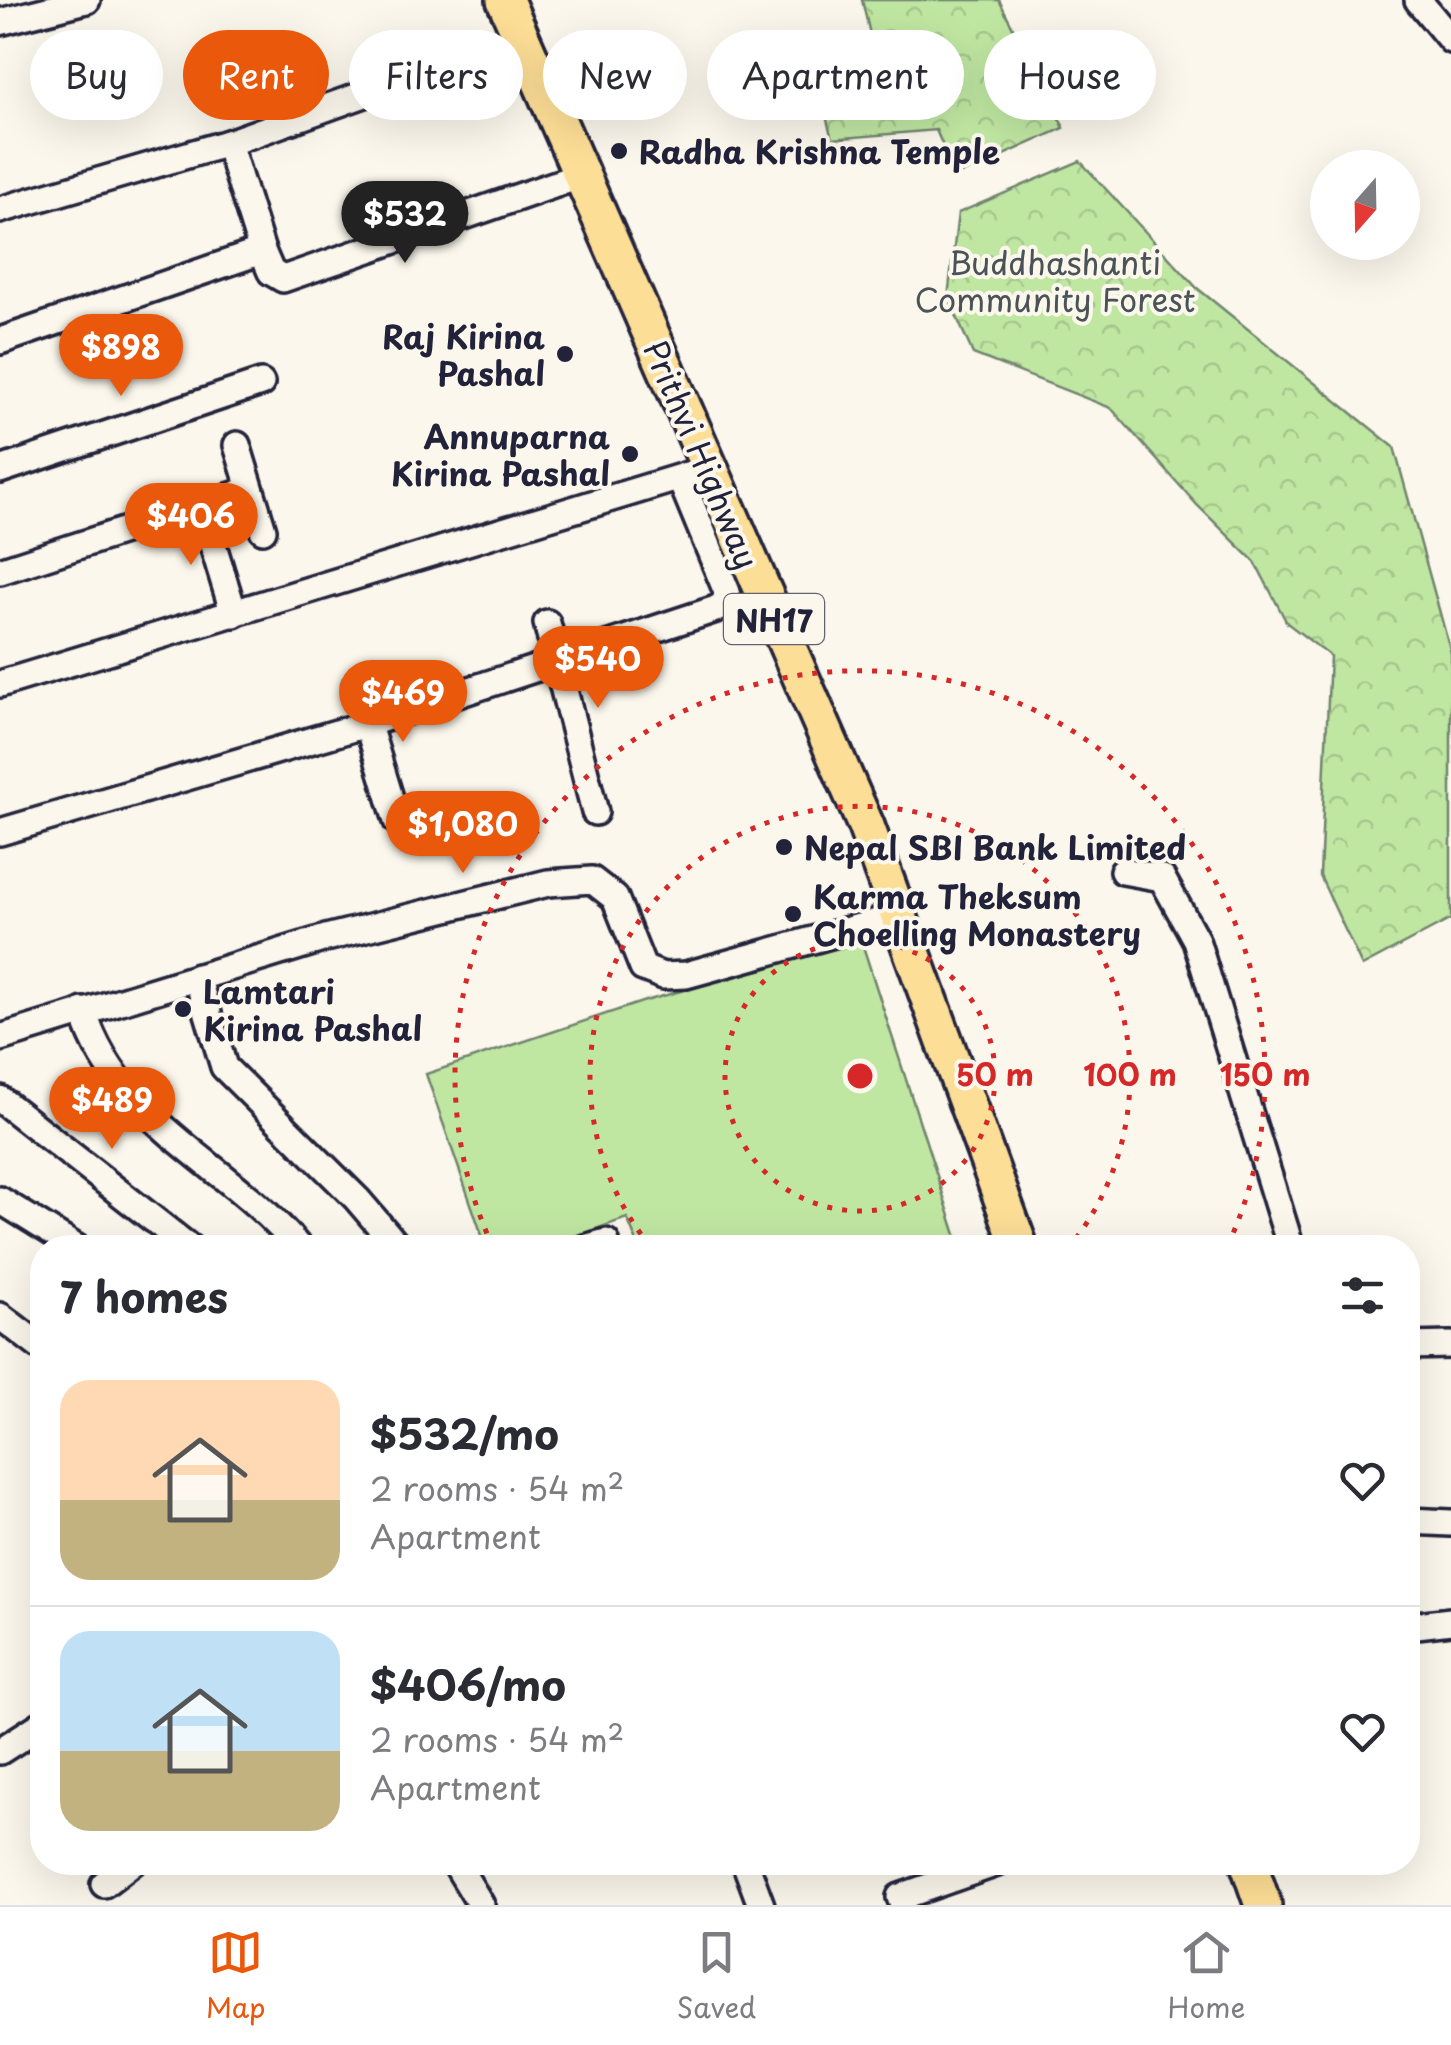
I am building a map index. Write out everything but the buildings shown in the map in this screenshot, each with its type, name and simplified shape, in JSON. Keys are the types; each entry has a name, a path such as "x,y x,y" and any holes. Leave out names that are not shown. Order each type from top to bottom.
{"highway":[{"name":"Prithvi Highway","path":"505,0 518,30"},
{"name":"Prithvi Highway","path":"523,40 582,175 694,473 866,826 1015,1235"},
{"path":"1251,1875 1256,1903"}],"street":[{"path":"0,22 50,3 62,8 87,0"},
{"path":"1418,0 1451,40"},
{"path":"0,210 228,143 349,100"},
{"path":"228,143 262,251 271,272 283,279 582,175"},
{"path":"0,341 262,251"},
{"path":"0,470 260,383"},
{"path":"237,445 263,530"},
{"path":"0,684 694,473 728,592 725,604 367,724 0,832"},
{"path":"0,571 250,490"},
{"path":"201,506 234,614"},
{"path":"547,623 595,812"},
{"path":"356,686 397,821"},
{"path":"1123,871 1162,878 1196,940 1287,1235"},
{"path":"0,1038 326,938 548,883 592,880 615,898 643,968 663,976 686,974 899,916"},
{"path":"197,978 224,1067 356,1198 388,1235"},
{"path":"83,1011 94,1048 124,1092 192,1153 270,1213 288,1235"},
{"path":"0,1099 173,1235"},
{"path":"0,1200 56,1235"},
{"path":"0,1316 30,1339"},
{"path":"1420,1346 1451,1345"},
{"path":"1420,1522 1451,1524"},
{"path":"1420,1625 1451,1621"},
{"path":"0,1751 30,1732"},
{"path":"104,1884 116,1875"},
{"path":"463,1875 481,1905"},
{"path":"749,1875 761,1905"},
{"path":"903,1905 900,1897 963,1875"}],"green space":[{"path":"862,0 999,0 1014,30 984,30 984,120 1060,120 1064,128 956,176 936,130 832,139 827,120 964,120 964,30 869,30"},
{"name":"Buddhashanti Community Forest","path":"1080,161 1197,288 1394,447 1451,653 1451,919 1362,966 1320,876 1330,656 1287,623 1255,562 1197,505 1111,408 973,354 948,297 958,213"},
{"path":"861,940 956,1235 634,1235 627,1218 578,1235 482,1235 426,1074 642,1002"}],"place":[{"name":"Radha Krishna Temple","path":"619,151"},
{"name":"Raj Kirina Pashal","path":"565,354"},
{"name":"Annuparna Kirina Pashal","path":"630,454"},
{"name":"Nepal SBI Bank Limited","path":"784,847"},
{"name":"Karma Theksum Choelling Monastery","path":"793,914"},
{"name":"Lamtari Kirina Pashal","path":"183,1009"}]}
